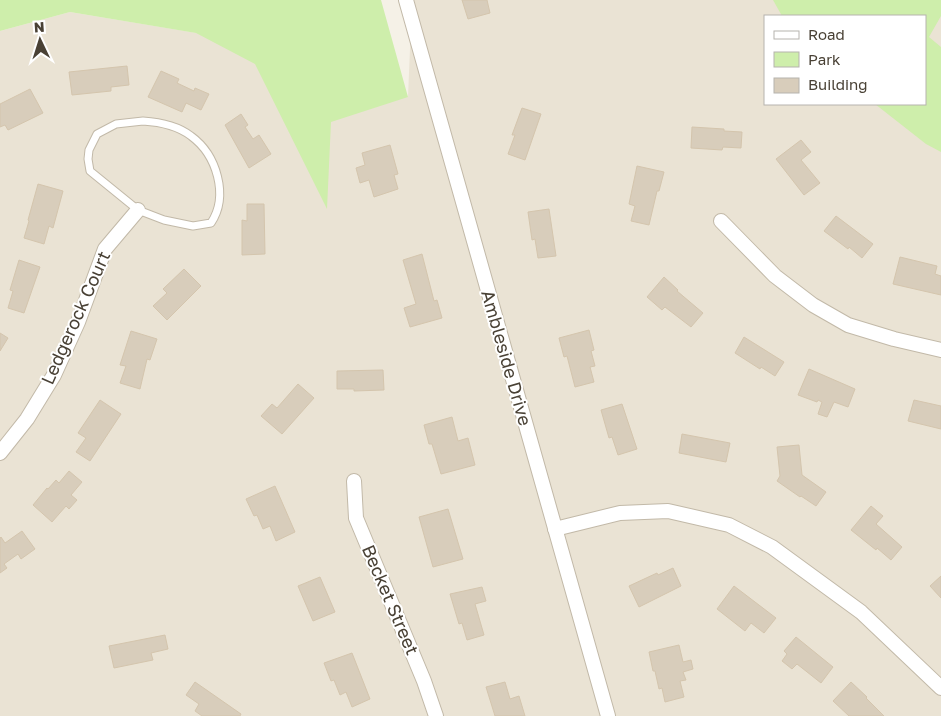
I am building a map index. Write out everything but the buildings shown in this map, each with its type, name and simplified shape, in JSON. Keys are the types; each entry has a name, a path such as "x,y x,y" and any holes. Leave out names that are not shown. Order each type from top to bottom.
{"street":[{"name":"Ambleside Drive","path":"406,0 608,716"},
{"name":"Ledgerock Court","path":"0,453 27,419 54,375 78,322 105,248 138,210"},
{"path":"721,221 775,276 813,305 848,324 894,339 941,350"},
{"name":"Becket Street","path":"354,482 356,518 424,681 436,716"},
{"path":"555,529 620,513 668,511 729,524 772,547 861,612 941,688"}],"lane":[{"path":"143,121 172,126 191,136 203,148 219,178 219,203 216,215 211,223 193,226 164,220 138,210 90,171 89,150 97,134 116,124 143,121"}],"shaded area":[{"path":"412,0 941,0 941,716 0,716 0,31 70,12 300,50 408,97"}],"green space":[{"path":"0,0 381,0 408,97 331,122 327,209 255,64 196,33 70,12 0,31"},
{"path":"773,0 941,0 941,16 929,37 941,47 941,152 926,144 876,105 926,105 926,15 781,15"}]}
